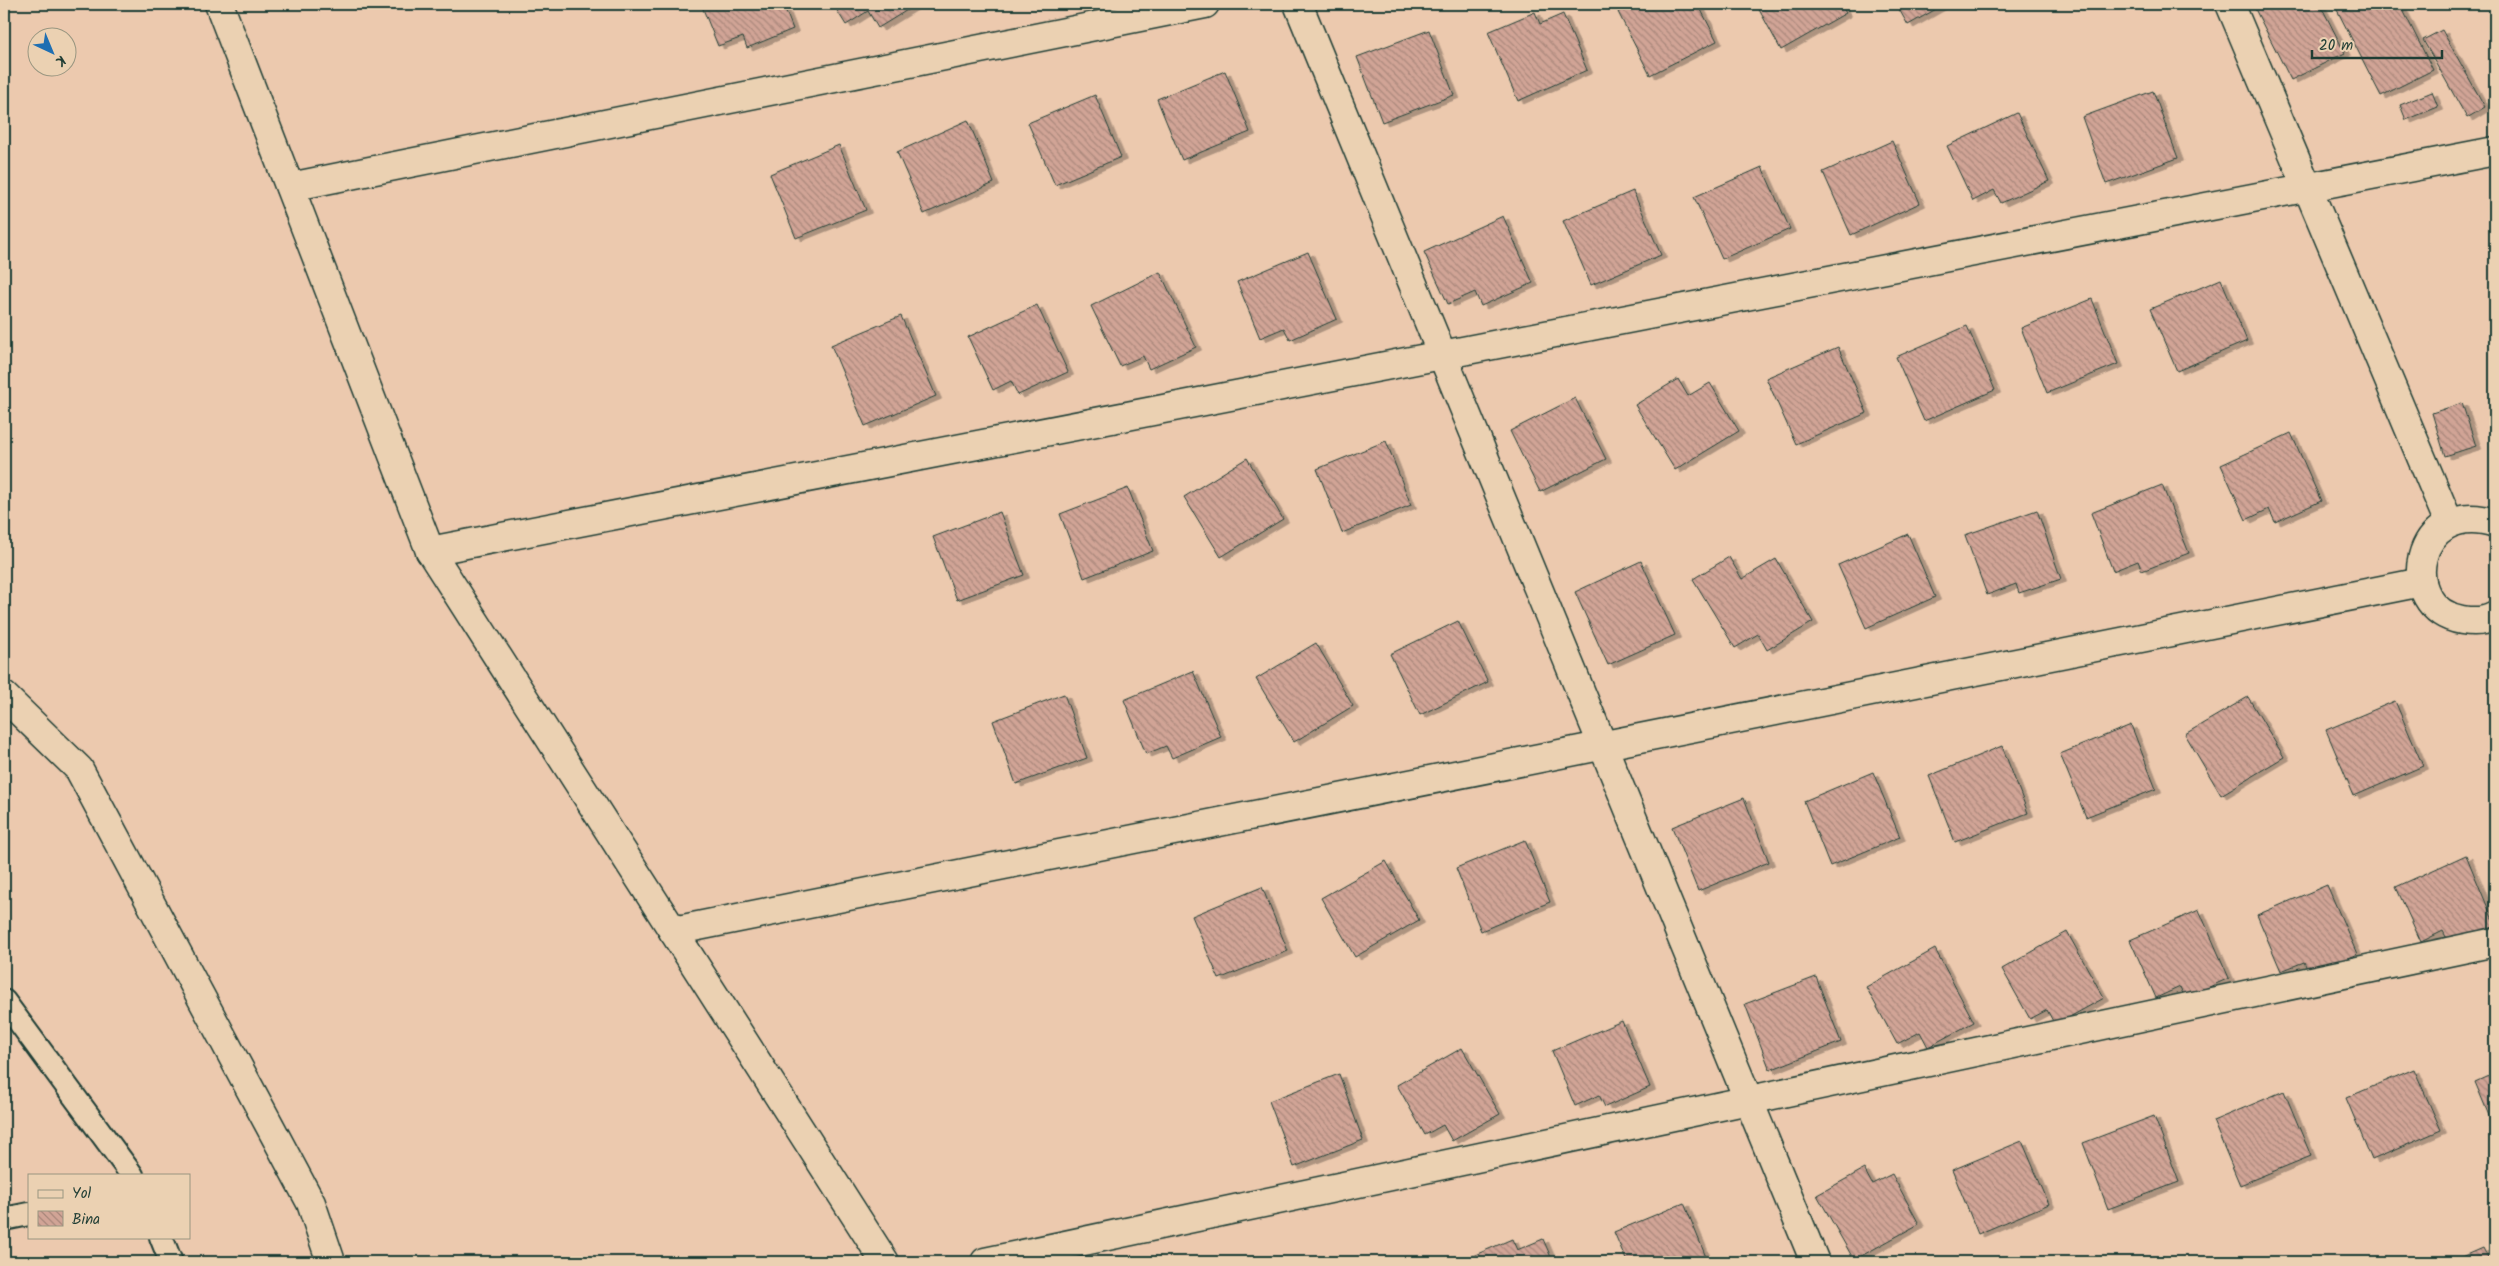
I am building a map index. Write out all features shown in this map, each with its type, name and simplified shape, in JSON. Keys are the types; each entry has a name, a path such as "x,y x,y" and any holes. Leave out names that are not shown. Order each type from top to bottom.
{"street":[{"path":"219,4 430,551 885,1262"},
{"path":"290,187 1205,4"},
{"path":"1298,4 1815,1262"},
{"path":"2230,4 2449,523"},
{"path":"430,551 2495,151"},
{"path":"2493,622 2473,622 2455,619 2441,611 2428,598 2422,582 2420,565 2425,548 2435,534 2449,523 2473,518 2495,523"},
{"path":"673,931 2422,582"},
{"path":"4,696 79,768 311,1203 331,1262"},
{"path":"985,1262 2495,942"}],"lane":[{"path":"4,1001 131,1174"},
{"path":"4,1219 28,1214"},
{"path":"162,1238 171,1262"}],"building":[{"path":"701,4 783,4 793,29 747,48 743,37 718,46"},
{"path":"833,4 917,4 878,28 868,11 846,25"},
{"path":"1634,4 1698,4 1717,41 1650,75 1618,12"},
{"path":"1756,4 1840,4 1846,13 1781,50"},
{"path":"1896,4 1945,4 1908,25"},
{"path":"2320,4 2345,53 2291,80 2253,5"},
{"path":"2334,4 2400,4 2433,70 2381,96"},
{"path":"1535,12 1540,24 1563,14 1587,70 1518,101 1488,32"},
{"path":"1429,30 1454,95 1382,122 1357,57"},
{"path":"2442,30 2485,107 2467,118 2423,40"},
{"path":"1225,71 1250,132 1182,160 1157,99"},
{"path":"2153,91 2178,158 2106,184 2082,117"},
{"path":"2432,92 2438,107 2406,120 2400,105"},
{"path":"1095,95 1121,157 1055,185 1028,123"},
{"path":"2017,113 2049,181 2001,203 1994,190 1973,201 1947,146"},
{"path":"968,120 994,183 924,214 897,152"},
{"path":"1892,141 1920,203 1851,235 1823,172"},
{"path":"839,145 866,210 796,238 770,174"},
{"path":"1762,167 1790,229 1722,259 1694,197"},
{"path":"1633,191 1661,255 1591,285 1563,221"},
{"path":"1503,216 1533,283 1481,306 1475,292 1448,304 1424,252"},
{"path":"1308,252 1337,319 1290,340 1284,328 1260,338 1237,282"},
{"path":"1160,272 1196,347 1149,369 1143,356 1120,366 1091,306"},
{"path":"2221,279 2247,341 2177,371 2150,309"},
{"path":"2092,299 2118,364 2047,393 2021,328"},
{"path":"1037,305 1068,372 1018,395 1011,381 993,390 968,337"},
{"path":"901,316 936,396 865,426 831,345"},
{"path":"1967,326 1995,390 1924,421 1896,357"},
{"path":"1838,347 1867,413 1796,444 1766,378"},
{"path":"1678,379 1688,396 1710,383 1739,431 1675,470 1635,405"},
{"path":"1575,398 1606,459 1540,492 1510,431"},
{"path":"2462,403 2476,446 2445,456 2432,413"},
{"path":"2291,433 2321,501 2275,522 2269,509 2246,520 2221,465"},
{"path":"1386,441 1411,505 1342,533 1317,469"},
{"path":"1247,458 1283,519 1221,557 1184,497"},
{"path":"2162,485 2189,553 2142,571 2138,561 2113,571 2091,513"},
{"path":"1128,488 1153,551 1084,578 1060,514"},
{"path":"2037,510 2061,579 2019,593 2016,584 1987,595 1965,535"},
{"path":"1000,512 1024,575 957,600 933,537"},
{"path":"1908,534 1935,597 1866,628 1838,565"},
{"path":"1729,557 1742,579 1776,559 1813,622 1767,650 1758,634 1735,648 1693,579"},
{"path":"1641,561 1675,635 1608,665 1575,592"},
{"path":"1458,621 1488,682 1420,715 1390,654"},
{"path":"1316,643 1353,706 1294,742 1256,679"},
{"path":"1193,671 1221,737 1172,758 1166,746 1146,754 1124,700"},
{"path":"1064,694 1087,758 1016,784 993,721"},
{"path":"2248,697 2284,757 2221,795 2185,734"},
{"path":"2395,701 2423,766 2354,796 2326,730"},
{"path":"2131,725 2156,789 2086,817 2060,754"},
{"path":"2002,746 2028,813 1955,842 1929,776"},
{"path":"1873,772 1900,837 1830,866 1804,801"},
{"path":"1744,798 1769,862 1698,891 1672,827"},
{"path":"1525,840 1550,902 1481,931 1456,868"},
{"path":"2466,855 2495,925 2450,945 2443,931 2421,942 2396,887"},
{"path":"1386,861 1419,920 1355,957 1321,898"},
{"path":"2327,885 2357,954 2310,974 2304,962 2281,971 2257,915"},
{"path":"1262,887 1288,951 1219,979 1192,916"},
{"path":"2199,910 2229,978 2185,998 2180,987 2156,998 2130,940"},
{"path":"2067,932 2104,998 2055,1025 2047,1010 2030,1019 2002,969"},
{"path":"1935,949 1974,1022 1928,1047 1920,1032 1897,1044 1866,987"},
{"path":"1816,977 1841,1042 1770,1070 1745,1004"},
{"path":"1622,1021 1650,1087 1605,1107 1599,1095 1575,1106 1552,1051"},
{"path":"1462,1048 1500,1114 1452,1141 1443,1125 1425,1135 1397,1085"},
{"path":"2414,1069 2441,1130 2372,1160 2346,1098"},
{"path":"2495,1073 2495,1130 2475,1082"},
{"path":"1339,1074 1363,1140 1294,1167 1269,1101"},
{"path":"2284,1091 2311,1156 2240,1185 2213,1121"},
{"path":"2154,1116 2179,1182 2108,1209 2083,1143"},
{"path":"2022,1141 2049,1204 1978,1234 1952,1170"},
{"path":"1864,1169 1872,1184 1892,1174 1919,1224 1854,1260 1817,1195"},
{"path":"1684,1203 1708,1262 1627,1262 1614,1232"},
{"path":"1512,1239 1517,1250 1543,1239 1553,1262 1470,1262 1468,1258"},
{"path":"2483,1248 2490,1262 2451,1262"}]}
